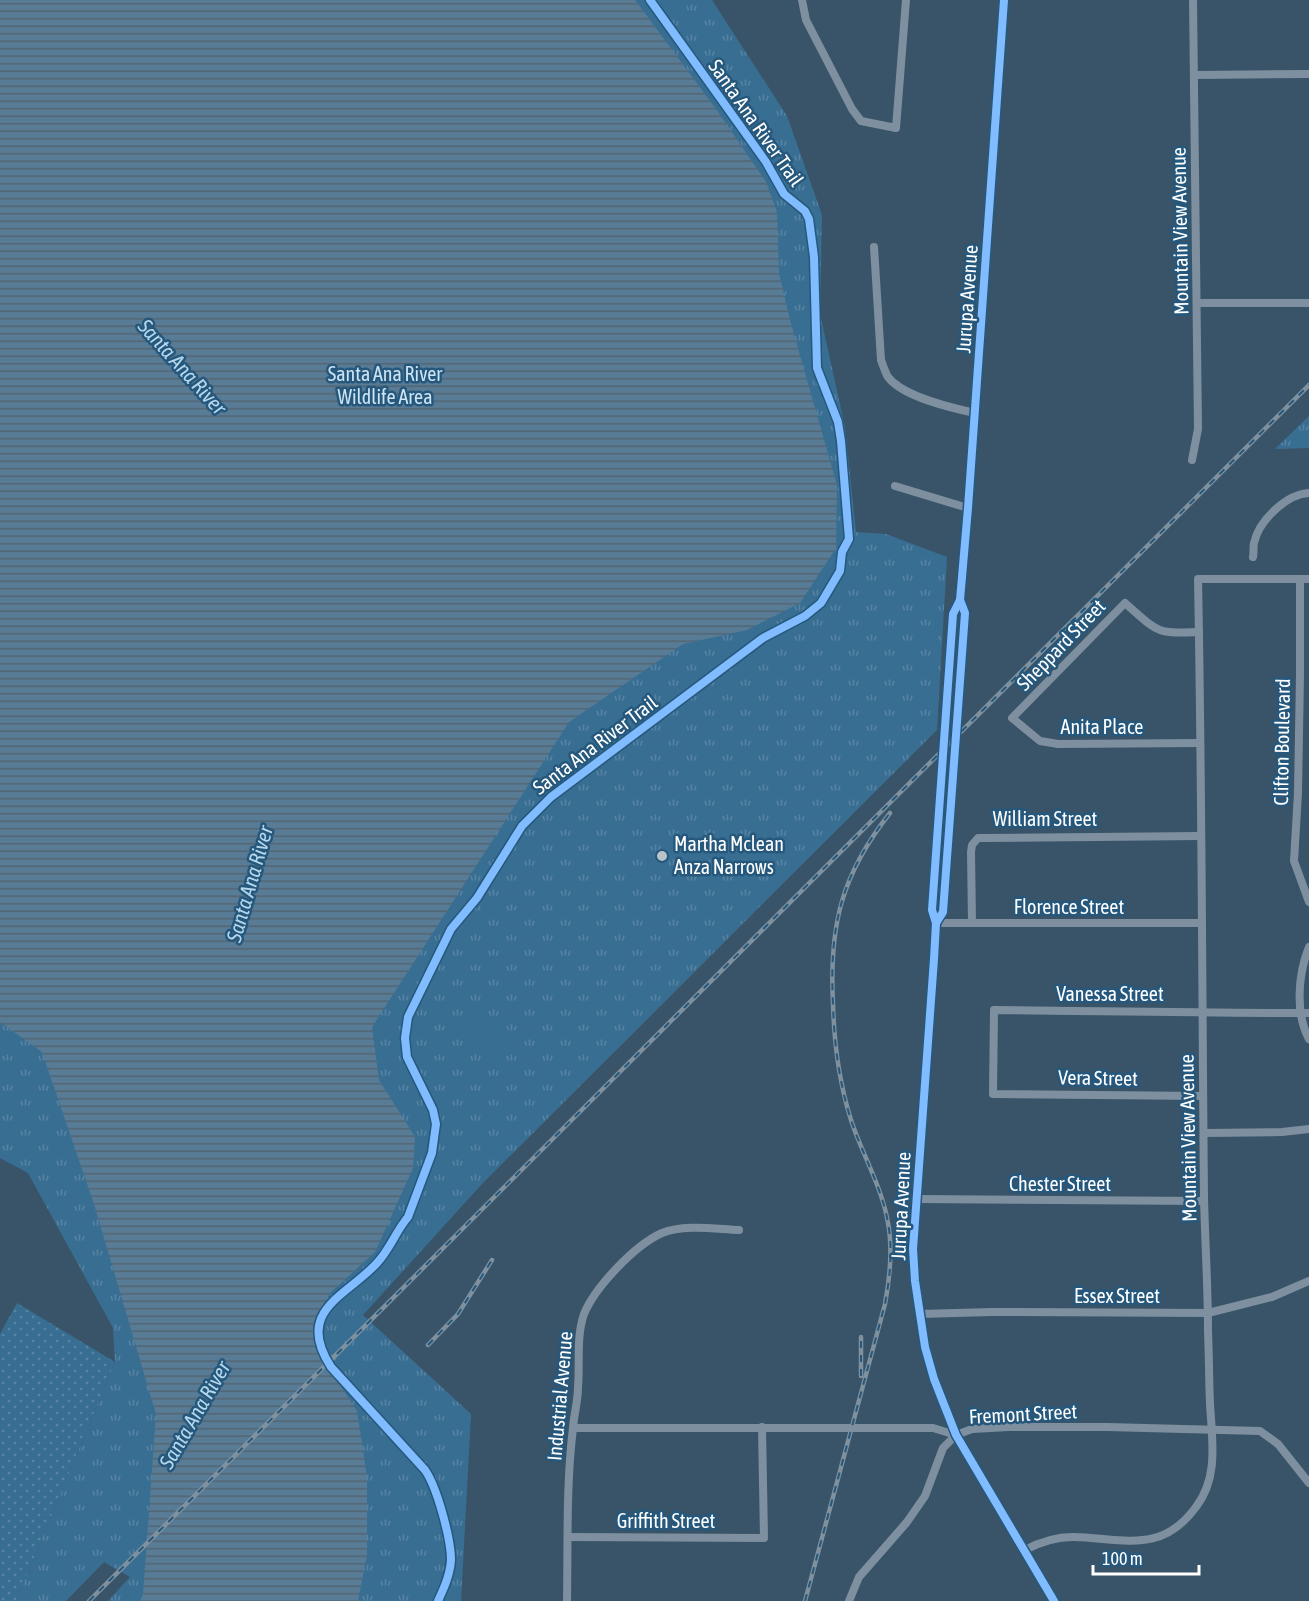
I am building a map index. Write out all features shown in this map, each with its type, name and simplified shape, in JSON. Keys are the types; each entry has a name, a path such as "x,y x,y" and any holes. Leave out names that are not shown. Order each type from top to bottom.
{"main road":[{"name":"Jurupa Avenue","path":"1004,0 960,600 965,613 964,635 943,912 936,923 914,1249 919,1314 925,1347 934,1379 956,1435 1054,1601"}],"street":[{"path":"802,0 806,20 861,121 896,128 906,0"},
{"name":"Mountain View Avenue","path":"1192,460 1198,429 1193,0"},
{"path":"1194,75 1309,74"},
{"path":"874,247 881,360 888,376 898,388 942,405 975,413"},
{"path":"1197,303 1309,303"},
{"path":"895,486 968,508"},
{"path":"1253,557 1254,542 1267,520 1283,502 1293,495 1309,493"},
{"name":"Mountain View Avenue","path":"1025,1550 1040,1542 1073,1537 1141,1542 1152,1539 1174,1529 1197,1507 1208,1485 1213,1463 1204,1201 1198,579 1304,580"},
{"name":"Clifton Boulevard","path":"1304,580 1294,861 1309,902"},
{"name":"Sheppard Street","path":"1012,718 1125,603 1156,631 1170,634 1199,632"},
{"name":"Anita Place","path":"1012,718 1041,741 1058,744 1200,743"},
{"name":"William Street","path":"972,923 971,852 972,845 978,838 1200,836"},
{"name":"Florence Street","path":"936,923 1202,923"},
{"path":"1309,947 1301,980 1304,1030 1309,1039"},
{"name":"Vanessa Street","path":"993,1094 994,1010 1203,1012 1212,1014 1304,1013"},
{"name":"Vera Street","path":"993,1094 1203,1096"},
{"path":"1203,1133 1282,1132 1309,1129"},
{"name":"Chester Street","path":"916,1199 1204,1201"},
{"name":"Industrial Avenue","path":"567,1601 573,1428 579,1386 579,1345 584,1315 598,1289 641,1245 663,1232 685,1229 739,1230"},
{"name":"Essex Street","path":"919,1314 1208,1313 1272,1297 1309,1281"},
{"name":"Griffith Street","path":"568,1537 764,1538 762,1427"},
{"name":"Fremont Street","path":"573,1428 933,1428 956,1435 972,1429 1009,1427 1260,1431 1278,1444 1309,1483"},
{"path":"849,1601 859,1577 907,1522 925,1496 943,1448 956,1435"}],"green space":[{"name":"Santa Ana River","path":"0,0 712,0 787,116 822,215 820,314 845,427 856,532 886,534 947,557 937,730 481,1185 363,1315 471,1414 461,1601 108,1601 130,1577 104,1562 66,1601 16,1601 115,1362 113,1328 28,1173 0,1158"},
{"path":"1309,416 1309,448 1275,449"},
{"path":"471,1016 504,1024 509,1031 506,1041 492,1048 482,1037 465,1030 463,1021"},
{"path":"17,1303 115,1362 16,1601 0,1601 0,1334"}],"water":[{"name":"Santa Ana River","path":"0,0 635,0 716,109 766,182 777,212 779,273 791,324 837,485 836,548 800,603 747,630 683,644 569,722 372,1027 379,1080 415,1137 413,1168 375,1252 330,1293 314,1322 315,1347 357,1411 367,1477 367,1555 358,1601 140,1601 143,1595 156,1414 94,1204 42,1052 0,1022"}],"railway":[{"path":"89,1601 1309,385"},
{"path":"805,1601 885,1304 889,1274 891,1253 885,1210 851,1120 840,1077 832,976 836,926 849,880 873,836 890,813"},
{"path":"428,1345 458,1314 492,1260"},
{"path":"861,1337 861,1376"}],"cycle path":[{"name":"Santa Ana River Trail","path":"438,1601 451,1560 443,1514 430,1478 331,1367 321,1348 318,1331 321,1318 329,1306 365,1275 386,1252 408,1217 432,1153 436,1124 433,1110 407,1057 405,1038 408,1017 451,929 477,898 522,826 551,797 763,638 805,616 821,603 840,571 842,552 849,539 838,422 817,368 814,257 809,219 805,211 784,194 766,162 650,0"},
{"path":"936,923 932,910 953,614 960,600 968,508 1004,0"},
{"path":"960,600 965,613 943,912 936,923 913,1249 915,1281 925,1347 934,1379 956,1435 1054,1601"}],"place":[{"name":"Martha Mclean Anza Narrows","path":"662,856"}],"park label":[{"name":"Santa Ana River Wildlife Area","path":"385,386"}]}
